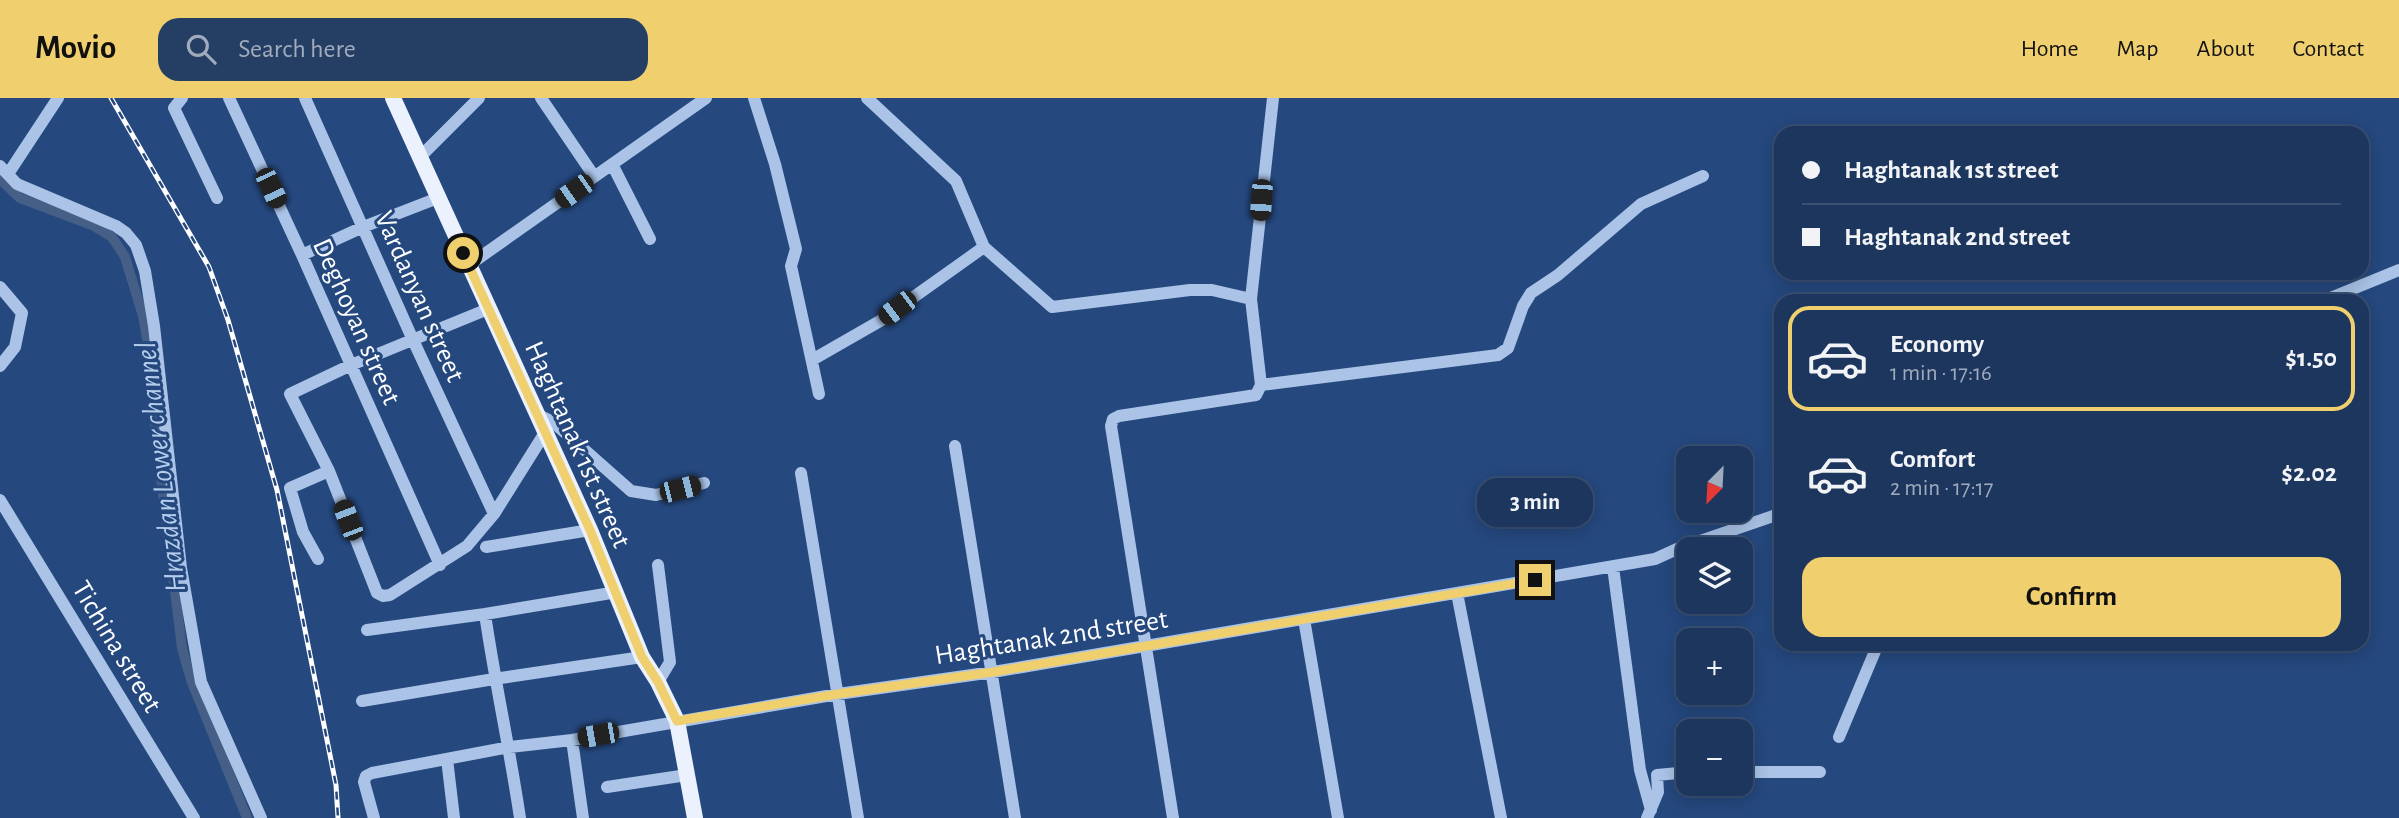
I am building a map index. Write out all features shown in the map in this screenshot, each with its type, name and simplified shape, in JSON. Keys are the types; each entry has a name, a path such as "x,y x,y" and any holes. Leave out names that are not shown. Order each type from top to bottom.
{"main road":[{"name":"Haghtanak 1st street","path":"393,98 546,431 617,592 642,657 677,721 695,818"}],"street":[{"path":"58,98 4,170 17,184 116,226 127,233 136,245 145,271 155,326 181,568 199,673 261,818"},
{"path":"182,98 174,108 217,198"},
{"name":"Deghoyan street","path":"229,98 440,565"},
{"name":"Vardanyan street","path":"305,98 494,514"},
{"path":"420,157 466,104 479,98"},
{"path":"541,98 594,176"},
{"path":"469,265 706,98"},
{"path":"754,98 775,164 796,249 791,266 819,394"},
{"path":"867,98 956,181 984,247 1052,307 1190,290 1212,290 1251,299"},
{"path":"1259,390 1251,299 1273,98"},
{"path":"612,164 650,239"},
{"path":"1173,818 1111,426 1113,419 1259,390 1504,353 1531,293 1558,275 1641,204 1703,176"},
{"path":"302,255 363,227 439,198"},
{"path":"812,360 880,321 984,247"},
{"path":"2340,294 2399,270"},
{"path":"0,287 22,313 15,347 0,366"},
{"path":"488,309 351,365 290,394 329,471 377,593 390,595 467,546 494,514 546,431"},
{"path":"538,415 553,422 631,491 656,495 704,483"},
{"path":"955,446 1015,818"},
{"path":"318,559 303,532 290,488 329,471"},
{"path":"801,472 858,818"},
{"name":"Tichina street","path":"0,500 194,818"},
{"name":"Haghtanak 2nd street","path":"374,818 364,782 366,776 372,773 509,747 572,740 838,694 993,672 1613,567 1655,559 1774,516"},
{"path":"486,547 590,530"},
{"path":"658,565 670,662 658,682"},
{"path":"1613,567 1640,770 1649,814"},
{"path":"367,630 617,592"},
{"path":"1457,593 1501,818"},
{"path":"485,614 494,679 509,747 520,818"},
{"path":"1304,619 1338,818"},
{"path":"1839,737 1875,651"},
{"path":"362,701 642,657"},
{"path":"572,740 583,818"},
{"path":"447,759 454,818"},
{"path":"1753,772 1821,772"},
{"path":"1649,814 1658,792 1657,775 1676,773"},
{"path":"607,787 687,775"}],"waterway":[{"name":"Hrazdan Lower channel","path":"0,179 20,198 92,225 112,237 125,257 143,316 148,344 156,438 182,648 191,680 247,818"}],"railway":[{"path":"111,98 209,267 228,320 277,490 336,785 338,818"}],"route":[{"path":"463,253 590,530 642,657 677,721 993,672 1535,580"}]}
